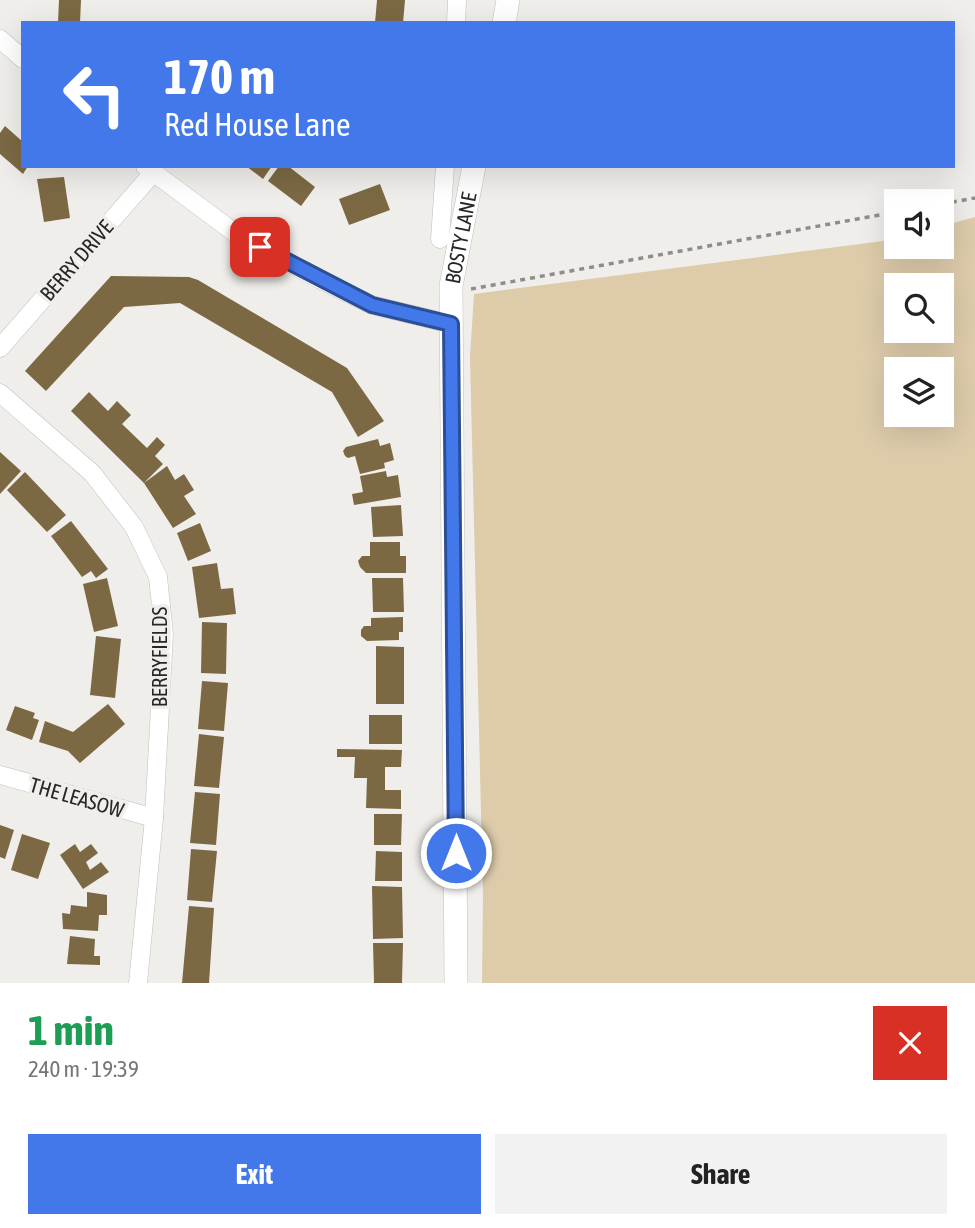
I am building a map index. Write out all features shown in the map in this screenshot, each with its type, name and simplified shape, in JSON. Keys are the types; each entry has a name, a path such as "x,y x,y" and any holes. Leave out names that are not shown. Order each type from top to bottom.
{"main road":[{"path":"504,21 508,0"},
{"name":"BOSTY LANE","path":"456,983 451,286 474,168"}],"street":[{"path":"456,21 457,0"},
{"path":"0,39 21,57"},
{"name":"BOSTY LANE","path":"440,239 445,168"},
{"path":"149,169 239,236 321,280 372,305 451,324"},
{"name":"BERRY DRIVE","path":"0,348 149,169"},
{"name":"BERRYFIELDS","path":"0,393 92,473 134,527 158,577 164,634 154,818 138,983"},
{"name":"THE LEASOW","path":"0,775 154,818"}],"path":[{"path":"954,202 975,198"},
{"path":"451,286 475,289 884,214"}],"shaded area":[{"path":"975,217 975,983 482,983 483,895 470,357 474,294 883,241 884,259 954,259 954,223"}],"building":[{"path":"59,0 81,0 80,21 58,21"},
{"path":"377,0 405,0 403,21 375,21"},
{"path":"5,126 21,140 21,168 27,168 23,174 0,154 0,133"},
{"path":"249,168 271,168 263,179"},
{"path":"278,168 291,168 315,187 301,206 268,181"},
{"path":"64,177 70,218 44,222 37,179"},
{"path":"380,184 390,210 349,225 339,199"},
{"path":"111,276 189,277 198,280 347,368 384,421 358,437 332,392 180,303 124,307 46,391 25,371"},
{"path":"89,392 108,411 117,401 131,415 122,424 147,448 157,437 165,445 155,456 163,464 144,483 71,411"},
{"path":"378,439 380,446 390,443 394,460 384,463 385,468 360,474 355,456 348,458 343,451 346,447"},
{"path":"0,452 21,471 0,494"},
{"path":"167,466 175,480 184,474 194,490 184,496 196,514 173,528 144,483"},
{"path":"386,471 387,477 398,475 401,497 354,505 352,494 363,492 360,476"},
{"path":"25,472 66,515 47,532 7,490"},
{"path":"401,505 403,536 373,537 371,507"},
{"path":"71,521 108,569 96,578 91,571 82,577 51,536"},
{"path":"200,523 211,551 188,561 177,533"},
{"path":"370,542 400,542 400,556 406,556 406,573 366,573 358,561 362,556 370,556"},
{"path":"217,563 221,589 233,588 236,614 199,618 192,567"},
{"path":"107,578 118,626 94,632 83,584"},
{"path":"372,578 403,578 404,612 373,612"},
{"path":"403,617 403,632 399,632 399,640 367,641 361,636 364,626 371,626 371,618"},
{"path":"202,622 227,623 226,674 201,673"},
{"path":"96,636 121,639 115,698 90,695"},
{"path":"376,646 404,647 404,704 376,704"},
{"path":"202,681 228,683 224,731 198,729"},
{"path":"108,704 125,724 80,763 68,751 39,742 45,721 73,732"},
{"path":"15,706 35,713 33,718 39,720 32,740 6,730"},
{"path":"369,715 402,715 402,744 369,744"},
{"path":"199,734 224,737 219,788 194,786"},
{"path":"337,749 402,750 401,767 385,767 385,790 401,790 401,809 366,808 367,778 354,778 355,757 337,757"},
{"path":"195,792 220,794 216,845 190,843"},
{"path":"374,814 402,814 401,845 374,845"},
{"path":"0,825 14,830 5,859 0,857"},
{"path":"22,834 50,843 38,879 11,870"},
{"path":"75,844 80,852 91,844 98,853 86,862 90,870 101,862 109,872 83,889 60,855"},
{"path":"191,849 217,851 212,902 187,900"},
{"path":"376,851 402,852 402,881 375,881"},
{"path":"372,886 402,887 403,938 373,939"},
{"path":"87,892 107,895 107,915 99,915 98,931 63,929 62,913 70,914 71,905 87,907"},
{"path":"189,906 214,908 209,983 182,983"},
{"path":"70,936 95,939 94,956 100,956 100,965 67,964"},
{"path":"373,943 403,943 402,983 374,983"}],"route":[{"path":"260,247 372,305 451,324 456,853"}]}
